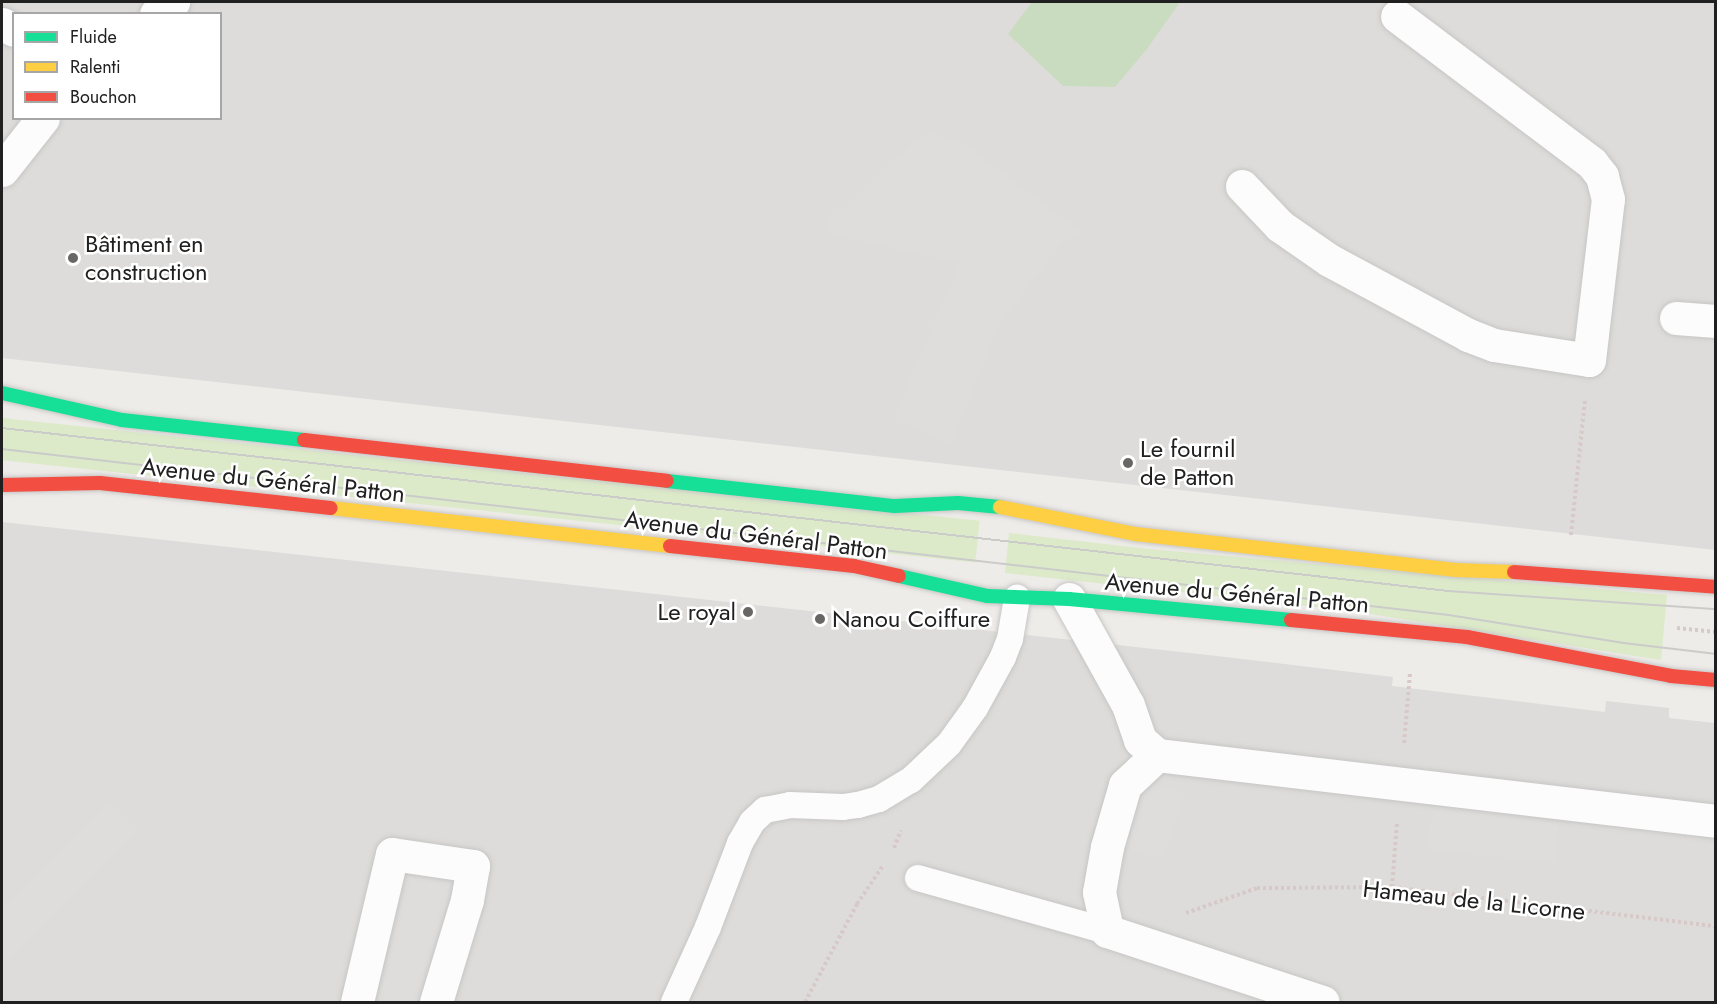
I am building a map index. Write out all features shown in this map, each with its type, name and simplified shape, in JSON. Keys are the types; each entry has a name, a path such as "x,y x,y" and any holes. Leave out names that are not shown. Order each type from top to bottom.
{"street":[{"path":"159,12 172,2"},
{"path":"1242,186 1280,226 1329,261 1468,335 1494,345 1589,360 1608,199 1602,176 1592,163 1397,16"},
{"path":"2,170 41,120"},
{"path":"1676,318 1716,321"},
{"name":"Avenue du Général Patton","path":"2,393 122,420 895,506 958,503 998,506 1135,534 1456,570 1567,574 1716,586"},
{"name":"Avenue du Général Patton","path":"2,485 100,483 830,563 854,566 969,593 1017,598 1069,599 1467,637 1671,676 1716,680"},
{"path":"1069,599 1128,705 1140,740 1157,755 1716,821"},
{"path":"1157,755 1125,785 1107,846 1099,892 1107,931 1137,943 1323,1002"},
{"path":"357,1002 392,854 473,866 467,900 436,1002"}],"lane":[{"path":"674,1002 708,927 740,843 752,822 765,810 790,805 843,807 858,805 879,799 903,784 949,744 975,708 1003,657 1010,639 1017,598"},
{"path":"918,878 1107,931"}],"path":[{"path":"1567,574 1589,360"},
{"path":"1676,634 1678,621"},
{"path":"1677,628 1716,632"},
{"path":"890,854 903,825 903,784"},
{"path":"804,1002 857,904 883,864"},
{"name":"Hameau de la Licorne","path":"1137,943 1187,913 1257,888 1392,887 1716,926"}],"shaded area":[{"path":"2,2 1715,2 1715,550 2,358"},
{"path":"936,133 968,147 1083,233 1062,242 1001,322 950,446 895,415 960,263 831,235 828,222 918,137"},
{"path":"2,522 1217,656 1393,677 1392,686 1605,712 1606,701 1669,708 1669,718 1715,723 1715,1002 2,1002"},
{"path":"1146,780 1186,794 1163,860 1123,846"},
{"path":"109,802 137,830 7,960 2,955 2,909"},
{"path":"1572,809 1715,824 1714,840 1570,825"},
{"path":"1432,810 1558,823 1554,863 1428,850"},
{"path":"409,873 456,873 422,1002 378,1002"}],"green space":[{"path":"1032,2 1180,2 1147,49 1115,87 1063,86 1008,34"},
{"path":"2,418 980,521 975,563 2,460"},
{"path":"1009,533 1149,549 1667,595 1661,660 1351,611 1005,573"}],"tram line":[{"path":"2,428 1449,591 1716,609"},
{"path":"2,449 1449,615 1624,643 1716,654"}],"traffic: fast":[{"path":"2,393 122,420 304,440"},
{"path":"667,481 895,506 958,503 1000,507"},
{"path":"899,576 987,596 1069,599 1291,620"}],"traffic: slow":[{"path":"1000,507 1135,534 1456,570 1514,572"},
{"path":"331,508 670,546"}],"traffic: jam":[{"path":"304,440 667,481"},
{"path":"2,485 100,483 331,508"},
{"path":"670,546 854,566 899,576"},
{"path":"1514,572 1716,587"},
{"path":"1291,620 1467,637 1671,676 1716,680"}],"place":[{"name":"Bâtiment en construction","path":"73,258"},
{"name":"Le fournil de Patton","path":"1128,463"},
{"name":"Le royal","path":"748,612"},
{"name":"Nanou Coiffure","path":"820,619"}]}
